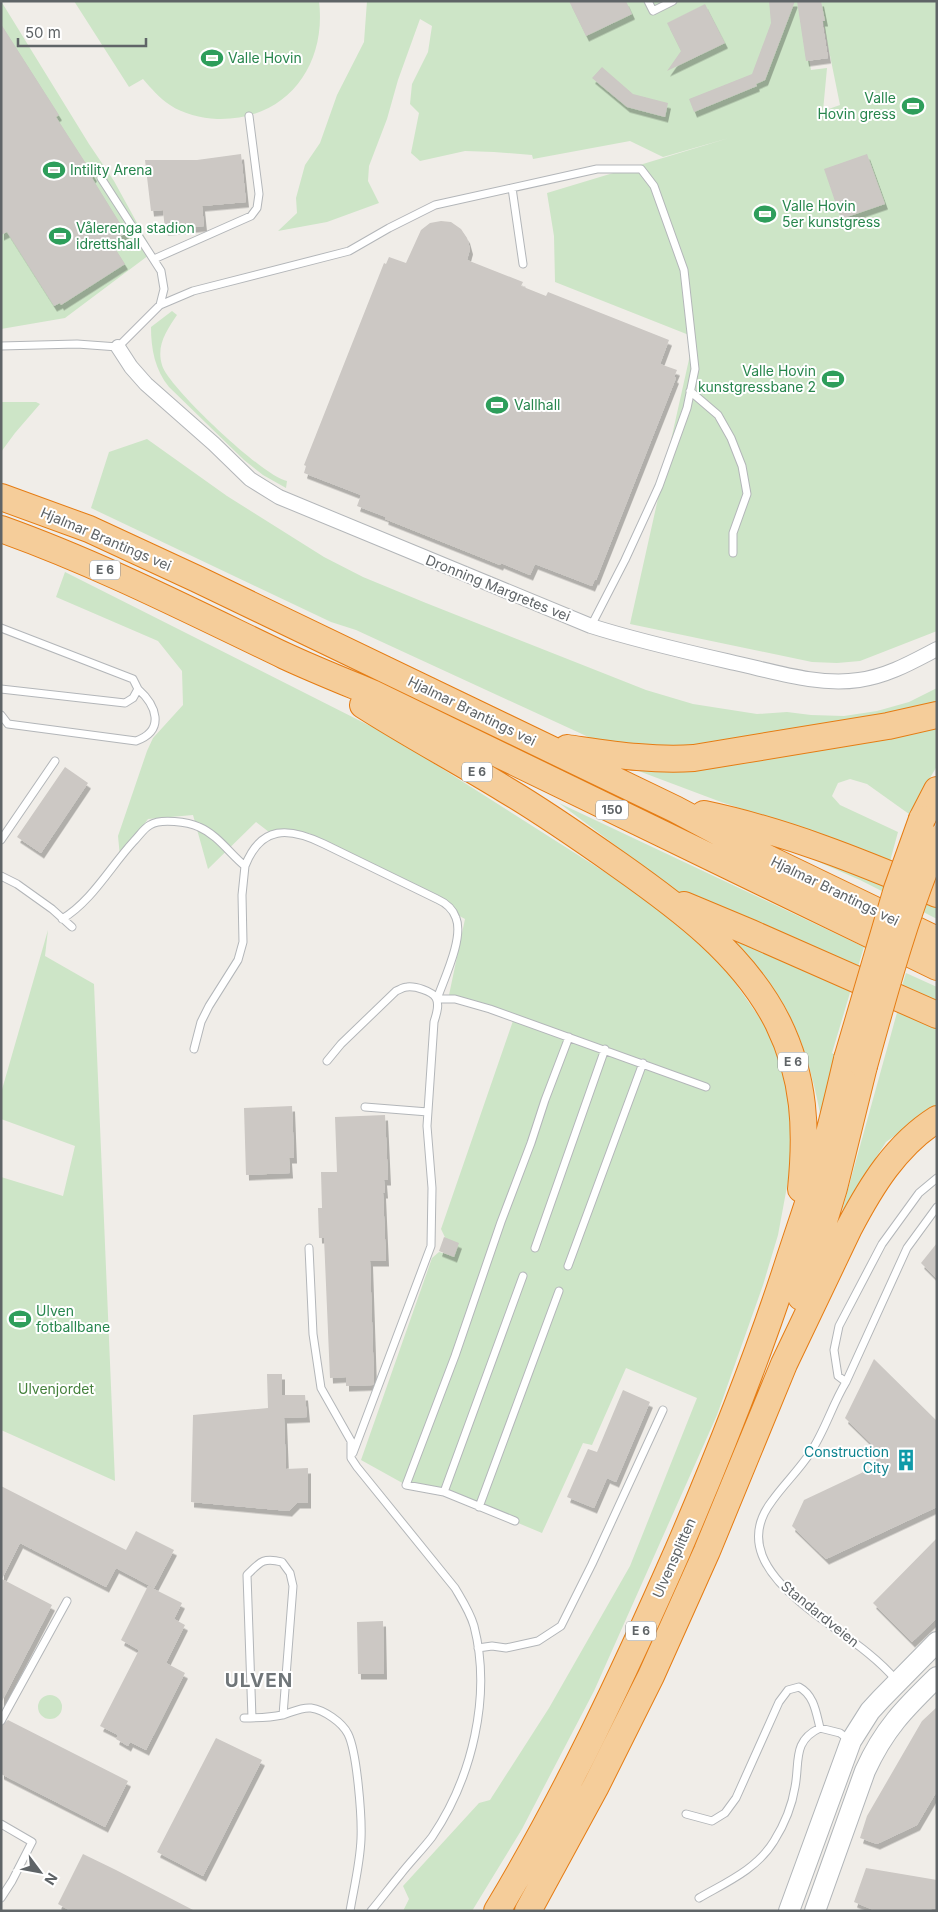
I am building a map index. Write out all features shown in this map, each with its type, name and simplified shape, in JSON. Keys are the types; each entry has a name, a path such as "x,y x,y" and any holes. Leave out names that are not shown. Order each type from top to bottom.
{"highway":[{"name":"Hjalmar Brantings vei","path":"1,497 53,515 124,544 675,809 769,859 937,940"},
{"name":"Hjalmar Brantings vei","path":"1,529 42,543 140,585 287,657 397,705 937,967"},
{"name":"E 6","path":"287,657 404,730 534,807 662,897 719,944 750,978 779,1024 799,1082 803,1105 805,1145 799,1206 785,1273"},
{"path":"543,745 641,758 675,760 888,726 937,715"},
{"name":"E 6","path":"784,1364 804,1288 834,1188 855,1063 897,889 930,829 937,790"},
{"path":"675,809 781,833 861,862 937,894"},
{"path":"662,897 744,930 937,1015"},
{"name":"E 6","path":"785,1273 855,1063"},
{"name":"E 6","path":"784,1364 849,1228 876,1182 902,1148 937,1119"},
{"name":"Ulvensplitten","path":"497,1911 582,1754 664,1581 738,1406 785,1273"},
{"name":"Ulvensplitten","path":"528,1911 596,1786 654,1667 707,1551 784,1364"}],"street":[{"name":"Dronning Margretes vei","path":"118,346 131,367 146,384 214,444 250,479 271,493 591,626 637,640 802,678 832,682 880,676 903,667 937,649"},
{"path":"788,1911 851,1741 870,1711 937,1642"},
{"path":"815,1911 865,1770 875,1748 893,1722 937,1677"}],"lane":[{"path":"648,1 653,11 673,1"},
{"path":"154,259 251,216 257,208 259,194 249,116"},
{"path":"1,346 77,344 118,346 160,305 193,291 349,251 435,205 597,169 641,169 654,186 684,270 695,369 687,408 659,486 625,560 591,626"},
{"path":"101,178 161,271 164,289 160,305"},
{"path":"512,188 523,264"},
{"path":"690,391 718,415 731,438 742,466 747,494 733,533 733,553"},
{"path":"1,629 133,679 138,689 150,701 156,713 155,724 152,730 145,737 136,741 8,724 1,715"},
{"path":"1,689 125,703 133,698 138,689"},
{"path":"1,840 55,761"},
{"path":"62,920 77,910 120,857 151,824 169,821 199,826 210,833 245,866"},
{"path":"194,1049 205,1014 238,960 243,942 242,895 245,866 250,854 264,839 279,833 294,832 306,835 444,903 454,913 458,927 453,952 437,999 438,1007 434,1022 428,1112 429,1160 432,1188 431,1246 352,1458"},
{"path":"2,878 17,884 52,909 72,927"},
{"path":"327,1061 341,1044 396,991 406,987 431,993 437,999 455,999 569,1037 706,1087"},
{"path":"515,1522 444,1492 406,1485 455,1356 498,1231 569,1037"},
{"path":"535,1248 605,1050"},
{"path":"568,1266 643,1063"},
{"path":"365,1107 428,1112"},
{"path":"846,1382 838,1376 834,1350 839,1326 882,1244 918,1193 937,1178"},
{"name":"Standardveien","path":"897,1682 890,1673 866,1652 799,1601 779,1582 762,1554 758,1539 758,1528 771,1501 812,1451 846,1382 907,1248 937,1207"},
{"path":"309,1248 313,1334 321,1388 351,1441 352,1458 357,1467 455,1588 465,1605 474,1624 480,1666 479,1706 469,1755 457,1792 431,1837 371,1911"},
{"path":"444,1492 522,1276"},
{"path":"479,1507 559,1291"},
{"path":"478,1648 492,1646 506,1648 538,1641 561,1626 592,1564 663,1410"},
{"path":"252,1718 247,1575 258,1563 270,1559 282,1562 290,1573 293,1586 283,1715"},
{"path":"1,1722 68,1601"},
{"path":"686,1814 712,1821 725,1814 736,1798 779,1702 788,1690 799,1687 812,1698 820,1728"},
{"path":"244,1718 283,1715 295,1710 311,1708 339,1722 348,1733 353,1750 361,1839 358,1876 350,1911"},
{"path":"699,1898 746,1871 762,1858 774,1841 787,1814 796,1787 797,1761 802,1744 809,1733 820,1728 840,1734 851,1741"},
{"path":"1,1824 32,1842 1,1898"}],"green space":[{"name":"Intility Arena","path":"1,1 89,144 114,181 153,252 65,318 1,329"},
{"name":"Valle Hovin","path":"74,1 319,1 320,25 316,48 308,68 296,86 281,100 263,111 241,117 217,119 192,115 175,108 159,96 143,79 129,87"},
{"path":"367,1 799,1 811,70 827,68 823,111 840,105 819,1 937,1 937,631 860,661 837,663 812,662 630,624 694,337 555,282 554,236 547,193 729,138 663,157 630,141 533,159 532,155 465,151 420,161 411,153 419,113 410,104 412,84 428,52 432,26 420,19 398,80 387,119 369,166 368,181 379,203 327,222 278,231 297,213 296,198 305,165 320,143 337,95 364,42"},
{"path":"172,311 177,315 163,338 160,351 162,365 168,376 218,430 259,465 287,481 286,488 263,475 244,460 169,387 160,374 155,359 151,327"},
{"path":"1,402 36,402 40,404 1,452"},
{"path":"147,439 227,496 324,557 363,577 646,690 693,704 757,714 787,712 844,716 877,711 909,702 937,688 937,706 685,751 595,740 356,630 331,622 91,508 109,452"},
{"path":"65,572 394,738 633,890 715,954 780,1047 796,1138 778,1235 763,1285 717,1415 594,1691 522,1829 472,1911 403,1911 409,1899 403,1886 479,1803 490,1800 549,1708 630,1566 697,1398 626,1368 592,1445 583,1443 542,1533 444,1492 406,1485 361,1460 432,1258 439,1252 454,1256 441,1229 514,1018 449,995 465,919 309,833 269,832 256,822 208,869 193,815 148,819 120,857 118,836 147,751 153,738 183,705 182,671 158,641 56,597"},
{"path":"937,722 937,766 909,814 867,784 850,779 838,783 832,796 840,805 898,832 889,865 798,827 721,802 628,767"},
{"path":"559,803 864,947 858,967 683,896"},
{"path":"783,841 937,905 937,919 860,880 812,859"},
{"name":"Ulvenjordet","path":"48,930 45,956 94,984 115,1481 1,1430 1,1177 63,1196 75,1146 1,1119 1,1093"},
{"path":"728,934 852,986 832,1053 841,1058 823,1128 812,1076 794,1026 772,986"},
{"path":"906,973 937,987 937,1003 902,986"},
{"path":"898,1009 937,1028 937,1105 886,1142 842,1211"},
{"path":"50,1695 55,1696 61,1702 61,1712 55,1718 50,1719 45,1718 39,1712 38,1707 39,1702 45,1696"}],"building":[{"path":"569,1 626,1 632,14 586,36"},
{"path":"769,1 795,1 765,80 756,84 757,86 694,112 689,99 752,74 771,23"},
{"path":"797,1 821,1 825,21 822,21 828,58 806,61"},
{"path":"705,4 725,43 667,71 681,51 667,23"},
{"name":"Intility Arena","path":"1,24 59,115 56,117 94,176 92,178 126,233 111,242 125,264 61,305 60,303 54,306 7,232 1,235"},
{"path":"602,67 633,94 668,103 665,117 627,107 592,78"},
{"path":"241,154 246,202 202,206 204,226 165,230 163,210 151,211 145,160 197,160"},
{"path":"867,154 885,204 841,219 824,169"},
{"name":"Vallhall","path":"451,222 461,229 467,238 470,249 467,260 523,282 521,286 546,296 548,292 669,340 660,364 677,370 674,377 676,378 592,586 535,564 530,575 501,563 500,565 357,506 361,495 304,473 306,466 304,465 384,263 386,264 389,257 406,263 421,230 430,223"},
{"path":"65,767 88,783 41,853 17,837"},
{"path":"292,1106 294,1158 289,1158 290,1173 246,1175 244,1108"},
{"path":"385,1115 388,1180 384,1180 385,1193 383,1193 386,1261 370,1261 374,1382 373,1385 346,1386 346,1377 330,1378 324,1238 319,1238 318,1208 322,1208 321,1172 337,1172 335,1117"},
{"path":"444,1237 459,1243 454,1257 439,1251"},
{"path":"937,1243 937,1279 921,1263"},
{"name":"Construction City","path":"874,1359 937,1421 937,1507 826,1559 792,1526 804,1500 872,1468 880,1452 845,1418"},
{"path":"267,1374 282,1374 282,1395 305,1395 307,1417 284,1418 286,1469 308,1468 308,1503 297,1503 289,1511 191,1502 193,1415 268,1408"},
{"path":"623,1390 650,1402 616,1482 607,1478 594,1508 567,1497 588,1449 597,1452"},
{"path":"1,1486 126,1550 136,1531 174,1550 154,1588 116,1568 106,1587 20,1543 2,1579 52,1605 1,1703"},
{"path":"937,1538 937,1618 912,1642 873,1603"},
{"path":"148,1586 182,1603 174,1619 185,1625 166,1663 185,1673 146,1750 130,1742 128,1746 116,1739 118,1735 100,1726 139,1650 121,1640"},
{"path":"383,1621 384,1674 358,1674 357,1622"},
{"path":"937,1707 937,1791 917,1825 877,1844 860,1838 867,1816 922,1721"},
{"path":"8,1720 128,1781 105,1827 1,1774 1,1726"},
{"path":"216,1738 262,1760 203,1876 157,1852"},
{"path":"83,1854 195,1911 71,1911 58,1904"},
{"path":"866,1868 937,1880 937,1908 921,1911 876,1911 854,1902"}],"place":[{"name":"Valle Hovin","path":"212,58"},
{"name":"Valle Hovin gress","path":"913,106"},
{"name":"Intility Arena","path":"54,170"},
{"name":"Valle Hovin 5er kunstgress","path":"765,214"},
{"name":"Vålerenga stadion idrettshall","path":"60,236"},
{"name":"Valle Hovin kunstgressbane 2","path":"833,379"},
{"name":"Vallhall","path":"497,405"},
{"name":"Ulven fotballbane","path":"20,1319"},
{"name":"Construction City","path":"906,1460"}],"district":[{"name":"ULVEN","path":"259,1680"}]}
